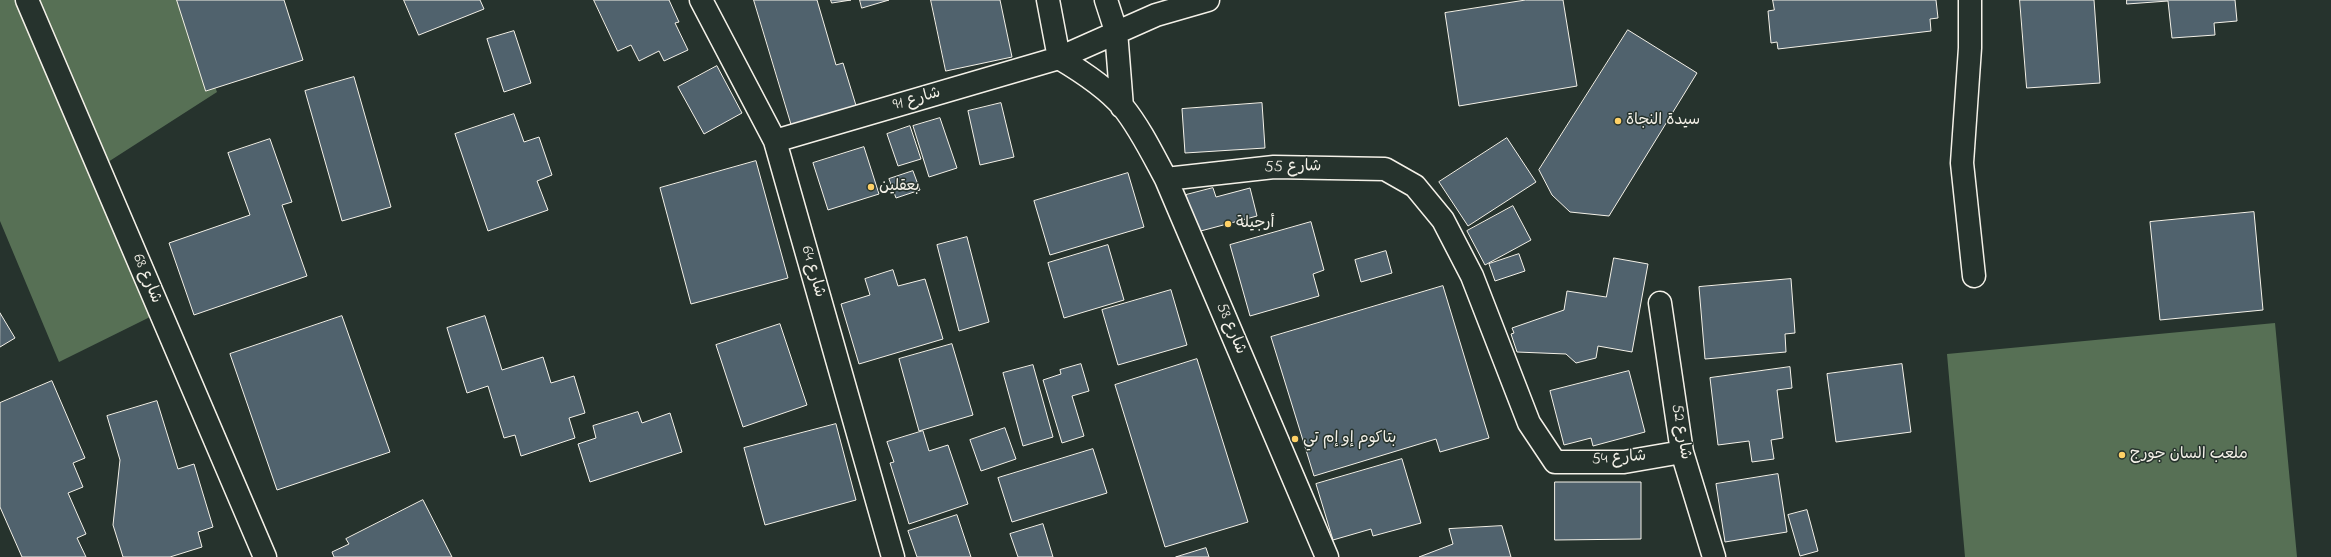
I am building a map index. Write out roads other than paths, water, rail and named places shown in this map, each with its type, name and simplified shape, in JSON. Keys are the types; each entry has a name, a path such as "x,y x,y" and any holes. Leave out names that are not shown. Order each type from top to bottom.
{"street":[{"name":"شارع 68","path":"27,0 265,557"},
{"name":"شارع 64","path":"701,0 775,141 893,557"},
{"path":"1048,0 1059,58"},
{"name":"شارع 58","path":"1106,0 1116,31 1122,107"},
{"name":"شارع 91","path":"775,141 1059,58 1116,31 1156,15 1208,0"},
{"path":"1970,0 1970,48 1962,163 1974,276"},
{"name":"شارع 58","path":"1059,58 1080,70 1122,107 1144,139 1166,179 1327,557"},
{"name":"شارع 55","path":"1166,179 1274,167 1385,169 1415,186 1443,220 1472,276 1529,423 1555,462"},
{"name":"شارع 52","path":"1660,303 1682,452 1714,557"},
{"name":"شارع 54","path":"1555,462 1624,462 1682,452"}],"place":[{"name":"سيدة النجاة","path":"1618,121"},
{"name":"بعقلين","path":"871,187"},
{"name":"أرجيلة","path":"1228,224"},
{"name":"بتاكوم إو إم تي","path":"1295,439"},
{"name":"ملعب السان جورج","path":"2122,455"}]}
